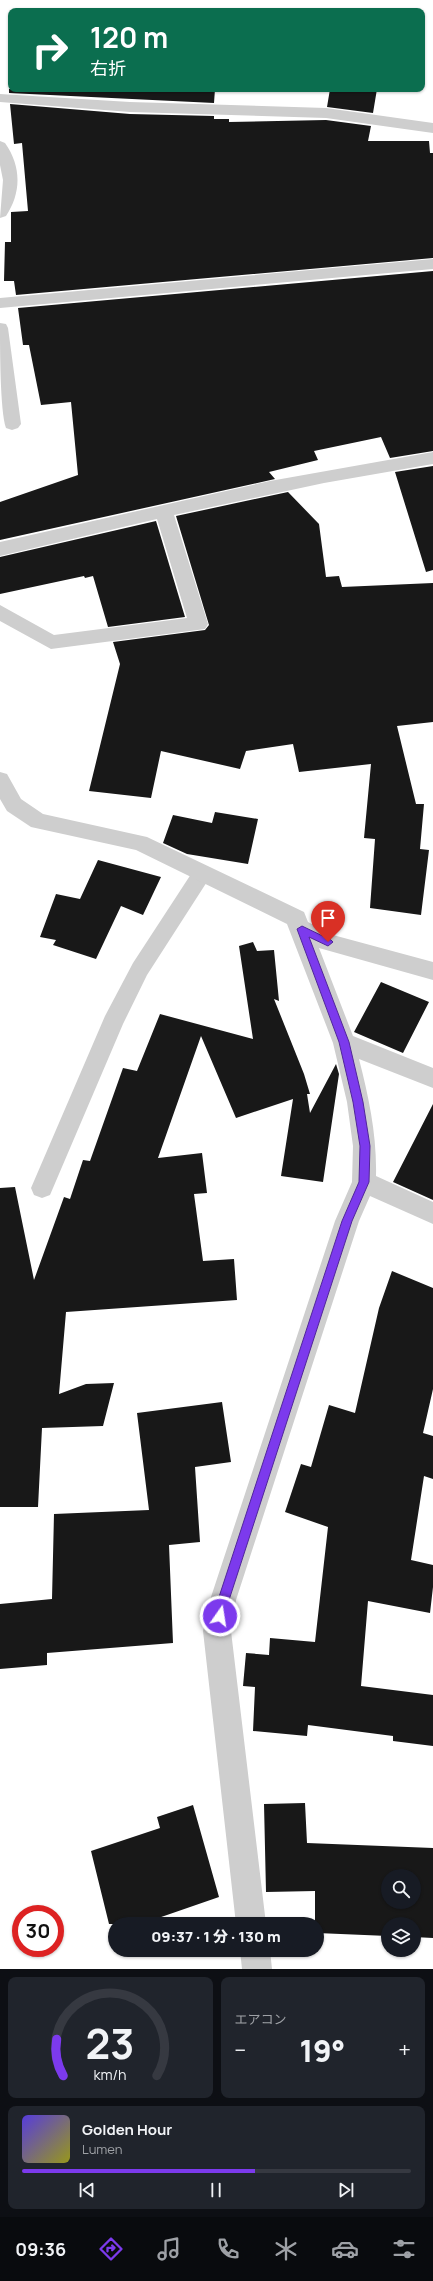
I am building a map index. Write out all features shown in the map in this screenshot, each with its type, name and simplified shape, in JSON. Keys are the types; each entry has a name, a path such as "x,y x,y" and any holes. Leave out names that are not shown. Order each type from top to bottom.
{"street":[{"path":"0,98 81,96 130,107 326,113 433,128"},
{"path":"0,146 8,162 11,187 4,207 0,213"},
{"path":"0,303 433,264"},
{"path":"0,328 3,377 12,424"},
{"path":"0,549 164,510 372,467 433,458"},
{"path":"0,612 51,642 198,624 164,510"},
{"path":"0,780 14,805 38,821 140,843 296,918 302,929 344,1042 358,1102 365,1146 364,1182 347,1221 223,1600 217,1631 251,1917"},
{"path":"302,929 328,942 433,971"},
{"path":"344,1042 433,1078"},
{"path":"364,1182 433,1212"},
{"path":"256,1957 257,1969"}],"lane":[{"path":"42,1188 113,1022 140,969 202,874"}],"building":[{"path":"9,92 215,92 214,103"},
{"path":"330,92 376,92 373,113 327,107"},
{"path":"10,104 130,114 214,116 214,119 229,119 229,122 326,120 371,126 368,141 429,141 430,153 433,153 433,258 16,295 14,281 4,281 5,242 11,242 11,212 28,211 22,143 14,144"},
{"path":"433,271 433,451 390,458 381,437 314,451 318,460 269,472 275,479 0,540 0,502 78,475 71,402 41,405 29,345 23,345 18,308"},
{"path":"433,466 433,570 426,572 395,472"},
{"path":"288,492 319,524 326,577 339,576 342,587 433,583 433,722 397,726 416,804 424,804 420,849 429,850 421,915 370,908 375,839 364,838 371,764 299,772 293,744 246,751 240,769 161,751 151,798 89,791 120,664 113,642 205,630 209,625 176,516"},
{"path":"156,521 185,617 108,627 93,576 85,578 84,576 0,594 0,557"},
{"path":"215,812 258,819 248,864 187,854 163,843 173,815 212,823"},
{"path":"98,860 161,877 143,915 121,906 96,959 53,945 56,940 40,937 56,894 80,899"},
{"path":"253,942 257,951 274,950 279,1001 274,999 304,1074 310,1094 307,1094 310,1113 336,1064 339,1074 323,1182 281,1176 293,1099 236,1118 201,1036 158,1158 202,1153 207,1193 194,1194 203,1261 234,1259 237,1300 66,1312 59,1394 86,1384 114,1383 103,1426 42,1428 38,1507 0,1507 0,1188 15,1187 34,1280 64,1197 70,1199 83,1160 90,1161 123,1068 137,1071 160,1014 253,1039 239,946"},
{"path":"381,982 429,1002 403,1053 354,1032"},
{"path":"433,1104 433,1200 393,1182"},
{"path":"392,1271 433,1288 433,1389 423,1433 433,1436 433,1479 424,1476 411,1560 433,1565 433,1587 430,1613 368,1601 361,1686 433,1695 433,1746 393,1741 393,1736 308,1725 307,1736 253,1731 255,1687 243,1686 246,1653 269,1655 270,1638 315,1642 328,1527 285,1512 301,1464 311,1467 329,1405 355,1413 379,1308"},
{"path":"222,1402 231,1462 195,1467 200,1542 169,1545 173,1643 47,1653 47,1665 0,1669 0,1604 52,1599 54,1514 149,1510 137,1413"},
{"path":"305,1803 307,1843 433,1848 433,1938 421,1937 421,1917 381,1917 381,1936 324,1933 324,1917 315,1917 315,1891 266,1892 264,1804"},
{"path":"193,1805 219,1897 161,1917 108,1917 108,1920 91,1851 160,1828 157,1817"}],"route":[{"path":"220,1616 223,1600 347,1221 364,1182 365,1146 358,1102 344,1042 318,977 302,929 328,942"}]}
